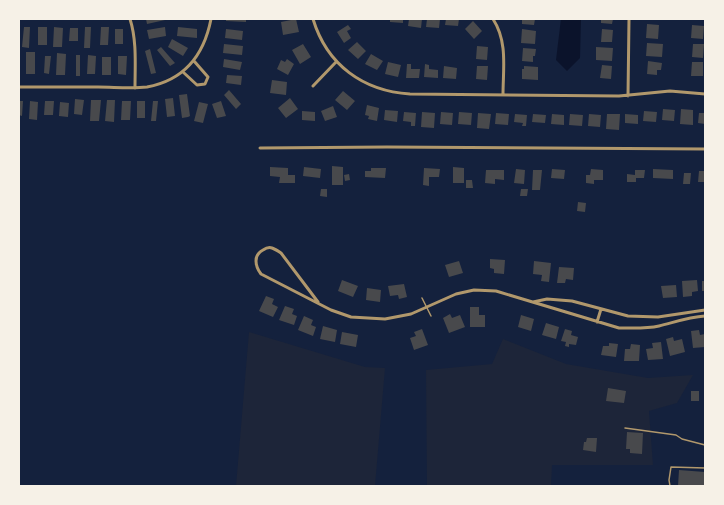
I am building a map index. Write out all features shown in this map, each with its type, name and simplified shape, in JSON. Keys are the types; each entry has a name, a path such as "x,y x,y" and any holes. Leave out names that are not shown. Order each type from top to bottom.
{"street":[{"path":"130,19 134,34 135,47 134,88"},
{"path":"19,87 134,88 159,83 183,72 194,61 206,39 211,19"},
{"path":"313,19 324,45 336,62 360,81 392,92 410,94 628,96 670,91 705,94"},
{"path":"494,19 503,45 503,95"},
{"path":"628,96 629,19"},
{"path":"183,72 197,85 205,84 208,77 194,61"},
{"path":"314,86 336,62"},
{"path":"260,148 363,147 705,150"},
{"path":"318,302 281,253 273,248 266,248 259,252 256,259 256,267 261,274 331,310 351,317 385,319 411,314 456,294 474,290 496,291 619,328 639,329 658,326 691,317 705,316"},
{"path":"532,302 547,299 572,301 628,316 658,317 705,310"},
{"path":"597,322 601,309"}],"lane":[{"path":"422,298 431,316"},
{"path":"625,428 676,435 682,439 705,445"},
{"path":"670,486 669,480 671,467 705,468"}],"shaded area":[{"path":"561,19 581,19 580,58 567,71 556,60"},
{"path":"249,332 365,367 385,368 375,486 236,486"},
{"path":"503,339 566,364 648,378 693,375 677,403 649,411 653,465 552,465 551,486 427,486 426,370 492,364"}],"building":[{"path":"146,19 165,19 165,20 147,24"},
{"path":"226,19 246,19 246,22 226,21"},
{"path":"296,19 299,32 283,35 281,22"},
{"path":"390,19 403,19 403,23 390,22"},
{"path":"409,19 422,19 421,28 408,26"},
{"path":"427,19 440,19 439,28 426,27"},
{"path":"446,19 459,19 458,26 445,25"},
{"path":"522,19 535,19 534,25 522,24"},
{"path":"601,19 613,19 612,24 601,23"},
{"path":"473,21 482,31 474,39 465,29"},
{"path":"647,24 659,25 658,39 646,38"},
{"path":"348,25 351,29 347,31 351,38 344,43 337,32"},
{"path":"692,25 704,26 703,39 691,38"},
{"path":"24,27 30,27 29,48 22,47"},
{"path":"38,27 47,27 47,45 38,45"},
{"path":"54,27 63,28 62,47 53,47"},
{"path":"85,27 91,27 90,48 84,48"},
{"path":"101,27 109,27 108,45 100,45"},
{"path":"165,27 166,36 149,39 147,30"},
{"path":"178,27 197,29 197,38 177,36"},
{"path":"70,28 78,28 78,41 69,41"},
{"path":"115,29 123,29 123,44 115,44"},
{"path":"226,29 243,31 242,40 225,38"},
{"path":"522,29 536,31 535,44 521,43"},
{"path":"602,29 613,30 612,42 601,42"},
{"path":"172,39 188,48 183,56 168,47"},
{"path":"357,42 366,51 358,59 348,50"},
{"path":"647,43 663,44 662,57 646,56"},
{"path":"224,44 243,46 242,55 223,53"},
{"path":"303,44 311,57 300,64 292,50"},
{"path":"693,44 704,44 703,58 692,57"},
{"path":"477,46 488,47 487,60 476,59"},
{"path":"161,47 175,63 170,66 157,50"},
{"path":"596,47 613,48 612,61 596,60"},
{"path":"523,48 536,49 535,56 533,56 533,62 522,61"},
{"path":"150,49 156,73 151,74 145,51"},
{"path":"26,52 35,52 35,74 26,74"},
{"path":"57,53 66,54 65,75 56,75"},
{"path":"371,54 383,61 377,70 365,64"},
{"path":"76,55 80,55 80,76 76,76"},
{"path":"88,55 96,56 95,74 87,74"},
{"path":"45,56 51,56 49,74 44,73"},
{"path":"118,56 127,56 126,75 118,74"},
{"path":"102,57 111,57 111,75 102,75"},
{"path":"224,59 242,62 240,70 223,67"},
{"path":"287,59 294,64 288,75 277,69 281,60 285,62"},
{"path":"648,61 662,63 661,70 657,70 657,75 647,74"},
{"path":"388,62 401,65 398,77 385,74"},
{"path":"692,62 703,62 703,76 691,76"},
{"path":"407,64 411,64 411,69 420,69 419,78 406,78"},
{"path":"425,64 429,65 429,69 438,70 438,78 424,77"},
{"path":"602,65 612,66 611,79 600,78"},
{"path":"444,66 457,68 456,79 443,78"},
{"path":"477,66 488,66 487,80 476,79"},
{"path":"524,66 538,67 538,80 522,79 522,69 524,69"},
{"path":"227,75 242,76 241,85 226,83"},
{"path":"272,80 287,82 286,95 270,93"},
{"path":"229,90 241,104 236,109 224,95"},
{"path":"343,91 355,101 347,110 335,100"},
{"path":"187,94 190,116 182,118 179,95"},
{"path":"173,98 175,116 167,117 165,99"},
{"path":"290,98 298,109 286,118 278,108"},
{"path":"75,99 84,100 82,115 74,114"},
{"path":"91,100 101,100 99,121 90,121"},
{"path":"107,100 115,100 114,122 105,121"},
{"path":"19,101 23,101 22,116 19,115"},
{"path":"30,101 38,102 37,120 29,119"},
{"path":"45,101 54,101 53,115 44,115"},
{"path":"122,101 131,101 130,120 121,120"},
{"path":"137,101 145,101 145,118 137,118"},
{"path":"153,101 158,101 156,121 151,121"},
{"path":"221,101 226,116 217,118 212,104"},
{"path":"60,102 69,103 68,117 59,116"},
{"path":"199,102 208,104 203,123 194,121"},
{"path":"367,105 379,108 377,121 368,119 369,116 365,115"},
{"path":"333,106 337,117 325,121 321,111"},
{"path":"663,109 675,110 674,121 662,120"},
{"path":"681,109 693,110 693,125 680,124"},
{"path":"385,110 398,111 397,122 384,120"},
{"path":"302,111 315,112 315,121 302,120"},
{"path":"644,111 657,112 656,122 643,121"},
{"path":"404,112 416,113 415,126 411,126 411,122 403,121"},
{"path":"422,112 435,113 434,128 421,127"},
{"path":"441,112 453,113 452,125 440,124"},
{"path":"459,112 472,113 471,125 458,124"},
{"path":"478,113 491,114 489,129 477,128"},
{"path":"496,113 509,114 508,125 495,124"},
{"path":"699,113 705,113 705,124 698,123"},
{"path":"515,114 527,115 526,126 522,126 523,123 514,122"},
{"path":"533,114 546,115 545,123 532,122"},
{"path":"552,114 564,115 564,125 551,124"},
{"path":"570,114 583,115 582,126 569,125"},
{"path":"589,114 601,115 600,127 588,126"},
{"path":"607,114 620,114 619,130 606,129"},
{"path":"625,114 638,115 638,124 625,123"},
{"path":"332,166 343,167 343,185 332,185"},
{"path":"270,167 288,168 288,175 295,175 295,183 279,183 280,177 270,176"},
{"path":"304,167 321,169 320,178 303,176"},
{"path":"453,167 464,168 464,183 453,183"},
{"path":"371,168 386,168 385,178 365,177 365,171 371,171"},
{"path":"424,168 440,169 439,177 429,177 429,186 423,185"},
{"path":"516,169 525,170 524,184 514,183"},
{"path":"552,169 565,170 564,179 551,178"},
{"path":"591,169 603,170 603,180 594,180 594,184 586,183 586,175 590,175"},
{"path":"653,169 673,170 673,179 653,178"},
{"path":"486,170 504,170 504,180 495,179 495,184 485,183"},
{"path":"533,170 542,170 540,190 532,190"},
{"path":"635,170 645,170 644,178 636,178 636,182 627,182 627,174 635,175"},
{"path":"699,171 705,171 705,182 698,182"},
{"path":"684,173 691,173 690,184 683,184"},
{"path":"349,174 350,180 345,181 344,175"},
{"path":"466,180 472,180 473,188 466,188"},
{"path":"321,189 327,189 327,197 320,196"},
{"path":"521,189 528,189 527,196 520,196"},
{"path":"578,202 586,203 585,212 577,211"},
{"path":"490,259 505,260 504,274 494,273 494,269 490,268"},
{"path":"459,261 463,273 449,277 445,265"},
{"path":"534,261 551,263 549,282 541,281 542,275 533,274"},
{"path":"559,267 574,268 573,280 566,279 565,283 557,283"},
{"path":"342,280 358,286 353,297 338,291"},
{"path":"697,280 698,291 692,292 692,296 683,297 682,281"},
{"path":"702,281 705,281 705,291 702,291"},
{"path":"404,284 407,297 399,299 398,295 390,296 388,286"},
{"path":"676,285 677,297 663,298 661,286"},
{"path":"367,288 381,290 380,302 366,300"},
{"path":"266,296 274,299 272,304 278,307 273,317 259,311"},
{"path":"285,306 294,309 292,314 297,316 294,325 279,320"},
{"path":"470,307 479,307 479,315 485,315 485,327 470,327"},
{"path":"450,314 452,318 460,315 465,327 449,333 443,318"},
{"path":"521,315 534,319 531,331 518,327"},
{"path":"304,316 313,320 311,325 316,327 313,336 298,330"},
{"path":"546,323 559,327 556,339 542,335"},
{"path":"323,326 337,330 335,342 320,339"},
{"path":"422,329 428,345 414,350 410,338 416,336 414,332"},
{"path":"565,329 572,331 571,335 578,337 576,345 569,344 569,347 565,346 566,342 561,341"},
{"path":"699,330 700,335 705,334 705,347 693,348 691,331"},
{"path":"342,332 358,335 356,347 340,344"},
{"path":"673,337 674,341 682,339 685,352 670,356 666,339"},
{"path":"661,342 663,359 648,360 646,349 653,348 652,343"},
{"path":"609,343 618,344 616,357 601,355 603,346 609,346"},
{"path":"631,344 640,345 639,361 624,361 625,349 630,349"},
{"path":"608,388 626,391 624,403 606,401"},
{"path":"691,391 699,391 699,401 691,401"},
{"path":"627,432 643,433 642,454 630,453 630,449 626,449"},
{"path":"587,438 597,438 596,452 583,450 584,442 586,442"},
{"path":"679,470 705,472 705,486 678,486"}]}
